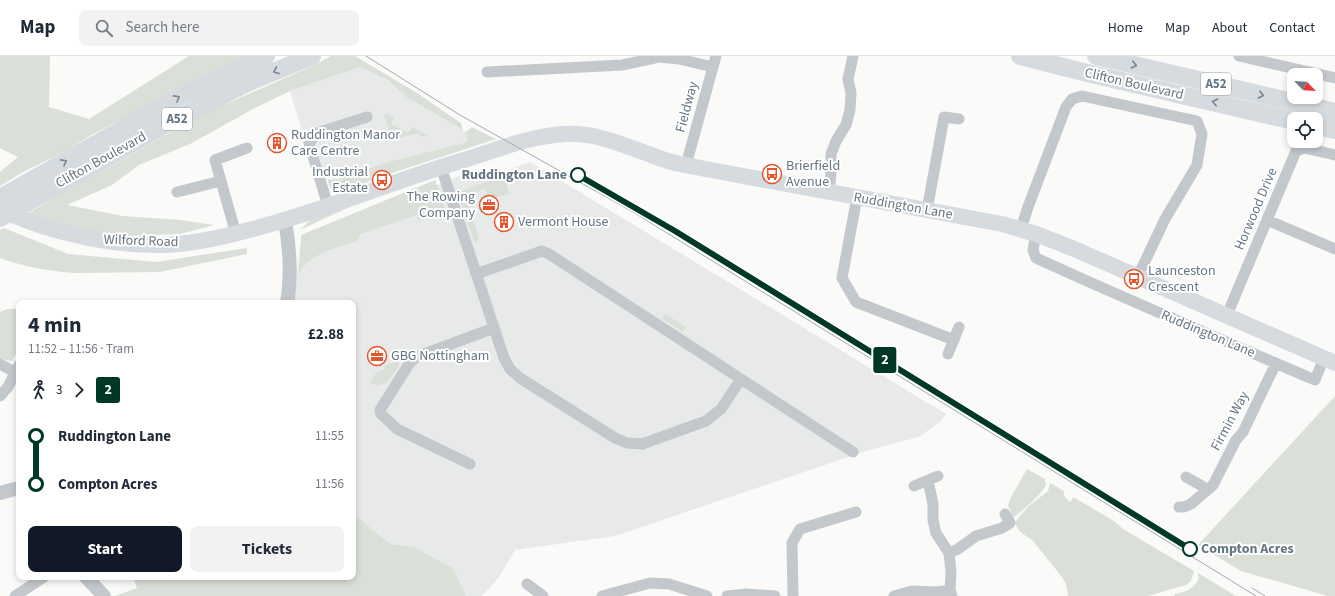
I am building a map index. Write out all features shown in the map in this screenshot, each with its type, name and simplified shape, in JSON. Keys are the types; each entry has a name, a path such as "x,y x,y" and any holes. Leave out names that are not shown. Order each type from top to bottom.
{"highway":[{"name":"Clifton Boulevard","path":"0,198 183,95 266,56"},
{"name":"Clifton Boulevard","path":"0,218 165,125 247,82 312,56"},
{"name":"Clifton Boulevard","path":"1020,56 1086,73 1287,119"},
{"name":"Clifton Boulevard","path":"1096,56 1335,112"},
{"path":"1323,127 1335,130"}],"main road":[{"name":"Ruddington Lane","path":"285,221 441,167 521,143 554,135 586,135 602,138 669,162 1002,224 1028,231 1138,276 1330,360"},
{"name":"Wilford Road","path":"0,210 62,232 98,240 159,245 190,242 236,234 285,221"}],"street":[{"name":"Fieldway","path":"686,165 716,56"},
{"path":"829,192 831,154 836,141 846,125 850,110 851,93 848,79 853,56"},
{"path":"1239,56 1335,78"},
{"path":"487,72 500,66 622,65 659,57 679,59 713,67"},
{"path":"1028,231 1028,207 1064,114 1072,99 1082,96 1197,121 1202,134 1197,165 1163,222 1138,276"},
{"path":"328,206 309,143 317,133 367,117"},
{"path":"927,210 944,117 959,119"},
{"path":"236,234 216,160 247,148"},
{"name":"Horwood Drive","path":"1227,315 1296,151 1304,148 1335,155"},
{"path":"441,167 504,358 510,369 515,374 614,438 627,443 642,444 706,422 721,409 741,379"},
{"path":"182,187 221,181"},
{"path":"857,197 842,278 856,302 954,340"},
{"path":"1267,220 1335,249"},
{"path":"285,221 290,258 290,279 287,300"},
{"name":"Ruddington Lane","path":"1028,231 1036,258 1106,290 1315,380 1330,360"},
{"path":"476,274 542,251 560,261 853,452"},
{"path":"948,354 959,327"},
{"path":"470,464 397,429 381,414 380,410 409,364 416,357 494,328"},
{"name":"Firmin Way","path":"1179,507 1184,507 1191,504 1213,485 1236,440 1243,432 1276,363"},
{"path":"0,364 16,369"},
{"path":"0,396 8,387 16,371"},
{"path":"1186,477 1206,490"},
{"path":"894,596 912,591 951,593 949,553 936,533 933,520 933,479 914,486"},
{"path":"0,493 16,489"},
{"path":"794,596 792,543 800,529 856,512"},
{"path":"949,553 958,549 976,536 1002,528 1010,523 1005,514"},
{"path":"15,596 39,580"},
{"path":"89,580 104,596"},
{"path":"602,596 650,583 668,584 706,596"},
{"path":"527,584 543,596"},
{"path":"727,596 775,596"}],"shaded area":[{"path":"0,56 50,56 49,107 89,119 189,56 249,56 93,134 64,152 23,172 0,186 0,172 18,157 0,148"},
{"path":"331,56 355,56 417,93 461,123 463,130 406,97 388,80 360,67 290,91 253,109 190,144 139,165 112,185 67,205 123,216 181,220 214,225 180,234 118,236 52,225 29,213 60,194 204,114"},
{"path":"360,67 388,80 406,97 466,132 467,142 384,163 338,180 325,177 316,144 303,134 290,91"},
{"path":"386,113 394,118 391,124 408,133 412,127 428,136 421,137 419,133 399,138 396,131 390,132 384,116"},
{"path":"472,127 496,139 380,177 338,194 331,190 327,179 338,180 384,163 467,142 466,132"},
{"path":"530,162 946,414 941,421 919,437 869,450 615,536 515,550 499,577 482,596 466,596 453,568 414,547 390,544 356,516 356,300 294,300 300,245 470,171 498,174"},
{"path":"500,176 505,179 509,194 494,198 488,196 485,189 465,196 479,238 475,243 457,193"},
{"path":"435,180 448,217 445,217 438,209 431,209 421,215 419,221 417,215 360,234 357,241 324,252 317,256 298,274 301,235"},
{"path":"358,203 300,230 312,218"},
{"path":"4,228 68,254 156,262 247,248 247,254 160,272 75,273 46,270 0,258 0,230"},
{"path":"8,309 16,309 16,354 12,361 0,359 0,312"},
{"path":"665,314 686,327 683,332 662,318"},
{"path":"398,361 399,366 387,382 379,386 370,383 376,373 385,369 384,366"},
{"path":"1335,396 1335,596 1328,596 1241,571 1198,545"},
{"path":"1027,469 1045,479 1046,485 1036,498 1013,518 1008,505"},
{"path":"1050,483 1064,491 1065,496 1071,502 1073,497 1114,521 1123,529 1194,571 1191,581 1186,585 1148,596 1068,596 1066,584 1062,577 1033,541 1021,532 1015,522 1029,506 1048,491"},
{"path":"356,516 390,544 414,547 453,568 466,596 115,596 137,588 134,580 356,580"},
{"path":"1198,573 1236,596 1175,596 1174,594 1186,591 1195,585 1199,578"}],"tram line":[{"path":"366,56 460,115 633,212 1256,596"},
{"name":"2","path":"578,175 636,207 1190,549"},
{"path":"641,210 709,252"},
{"path":"1252,588 1265,596"}],"place":[{"name":"Ruddington Manor Care Centre","path":"277,143"},
{"name":"Brierfield Avenue","path":"772,174"},
{"name":"Ruddington Lane","path":"578,175"},
{"name":"Industrial Estate","path":"382,180"},
{"name":"The Rowing Company","path":"489,205"},
{"name":"Vermont House","path":"504,222"},
{"name":"Launceston Crescent","path":"1134,279"},
{"name":"GBG Nottingham","path":"377,356"},
{"name":"Compton Acres","path":"1190,549"}]}
